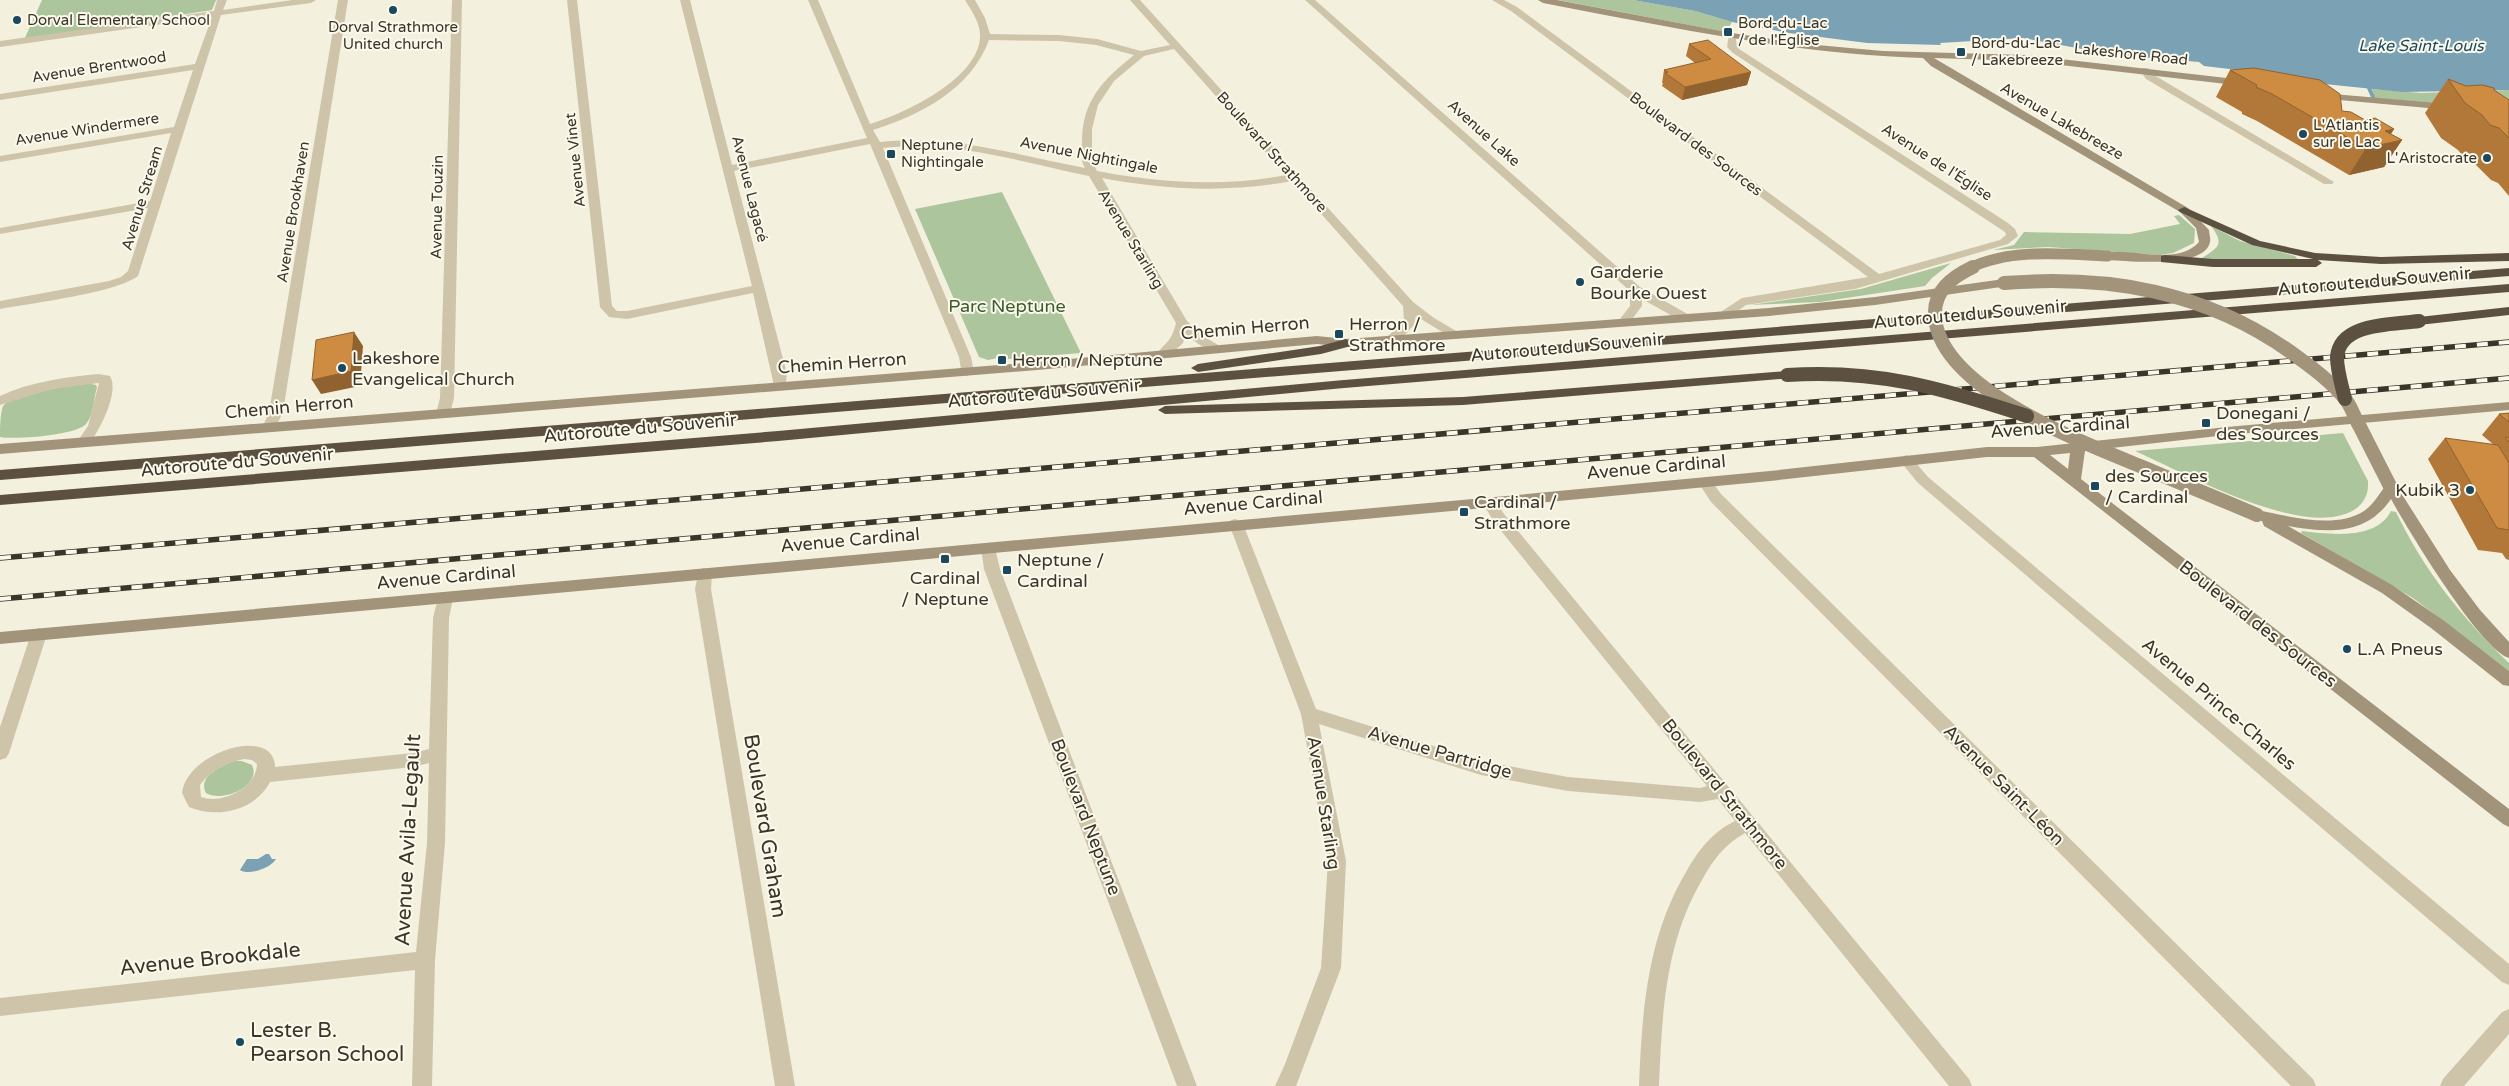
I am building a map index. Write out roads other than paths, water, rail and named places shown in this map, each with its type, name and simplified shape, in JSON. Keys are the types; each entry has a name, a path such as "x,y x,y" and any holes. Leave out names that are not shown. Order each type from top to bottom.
{"highway":[{"path":"2184,210 2230,233 2268,247 2301,254 2362,260"},
{"path":"2165,260 2213,263 2295,264 2362,260 2509,257"},
{"name":"Autoroute du Souvenir","path":"0,474 2509,272"},
{"name":"Autoroute du Souvenir","path":"0,500 1051,412 1344,384 2509,288"},
{"path":"2345,398 2337,354 2340,344 2355,331 2370,327 2509,311"},
{"path":"1101,385 1257,358 1321,350 1346,343"},
{"path":"1051,412 1429,403 1787,375 1839,373 1887,377 1942,388 2027,416"},
{"path":"0,468 70,469"}],"main road":[{"name":"Lakeshore Road","path":"1543,0 1732,36 1837,51 2017,58 2145,70 2255,85"},
{"name":"Avenue Lakebreeze","path":"1926,55 1934,64 2184,210 2203,230 2203,243 2193,252 2165,260 2108,256 2042,255 1993,261 1961,273 1946,284 1935,304 1936,324 1947,348 1972,376 2027,416"},
{"path":"2308,94 2463,108"},
{"name":"Chemin Herron","path":"0,449 967,372 1317,340 1346,343 1723,316 1834,306 2044,279 2084,280 2134,286 2184,300 2225,316 2274,342 2304,362 2345,398"},
{"path":"2345,398 2391,488 2437,565 2457,593 2509,652"},
{"name":"Avenue Cardinal","path":"0,638 1705,482 1906,460 1996,452 2037,452 2227,431 2509,406"},
{"path":"2027,416 2257,515 2387,589 2437,624 2509,680"},
{"path":"2074,482 2078,448"},
{"name":"Boulevard des Sources","path":"2037,452 2480,797"},
{"path":"2257,515 2309,524 2342,524 2367,516 2391,488"},
{"path":"2480,797 2509,819"},
{"path":"2480,797 2509,829"}],"street":[{"name":"Avenue Stream","path":"0,305 125,280 134,273 178,129 202,66 222,0"},
{"path":"2,47 218,12 311,0"},
{"name":"Avenue Brookhaven","path":"269,428 276,412 342,0"},
{"name":"Avenue Touzin","path":"443,414 447,398 457,0"},
{"name":"Avenue Vinet","path":"572,0 606,306 613,314 628,315 758,288"},
{"name":"Avenue Lagacé","path":"685,0 780,374 780,387"},
{"path":"813,0 867,128 876,142 965,357 967,372"},
{"path":"867,128 891,121 921,106 952,85 978,55 985,37 980,17 970,0"},
{"name":"Boulevard Strathmore","path":"1135,0 1409,305 1430,321 1457,335"},
{"name":"Avenue Lake","path":"1310,0 1636,290 1687,318"},
{"name":"Boulevard des Sources","path":"1497,0 1516,5 1878,279"},
{"name":"Avenue de l'Église","path":"1732,36 1732,47 1736,51 2011,231 2011,238 2004,242 1878,279"},
{"path":"985,37 1097,42 1142,54 1176,46"},
{"name":"Avenue Starling","path":"1142,54 1110,79 1090,110 1087,129 1087,162 1182,323 1198,339 1219,349"},
{"name":"Avenue Brentwood","path":"0,97 202,66"},
{"path":"2145,70 2150,77 2328,182"},
{"name":"Avenue Windermere","path":"0,158 178,129"},
{"name":"Avenue Nightingale","path":"729,169 876,142 898,142 942,143 1092,173 1187,187 1235,186 1295,177"},
{"path":"0,231 156,203"},
{"path":"1723,316 1742,302 1836,289 1878,279"},
{"path":"1623,323 1636,306 1636,290"},
{"path":"1393,340 1410,322 1409,305"},
{"path":"1162,355 1178,340 1182,323"},
{"path":"0,401 17,394 88,378 105,379 107,386 95,426 84,442"},
{"name":"Avenue Prince-Charles","path":"1906,460 1931,486 2509,976"},
{"name":"Avenue Saint-Léon","path":"1705,482 1716,498 2306,1086"},
{"name":"Boulevard Strathmore","path":"1489,502 1499,518 1962,1086"},
{"name":"Avenue Starling","path":"1236,524 1308,714 1337,861 1331,968 1294,1069 1285,1086"},
{"name":"Boulevard Neptune","path":"989,548 992,569 1187,1086"},
{"name":"Boulevard Graham","path":"704,574 703,589 785,1086"},
{"name":"Avenue Avila-Legault","path":"422,1086 425,960 436,844 441,618 445,598"},
{"path":"0,753 39,634"},
{"name":"Avenue Partridge","path":"1308,714 1481,768 1548,781 1700,795 1722,791"},
{"path":"265,775 413,760 438,754"},
{"path":"1649,1086 1655,984 1673,918 1688,883 1706,856 1728,832 1749,824"},
{"name":"Avenue Brookdale","path":"0,1007 425,960"},
{"path":"2450,1086 2509,1018"}],"water":[{"name":"Lake Saint-Louis","path":"1633,0 2509,0 2509,90 2402,92 2315,83 2264,73 2204,66 2199,62 2115,55 2023,38 1940,43 1941,45 1867,43 1789,33 1732,22 1695,11"},
{"path":"269,854 272,859 276,859 269,865 254,872 240,870 247,859 258,859"}],"waterway":[{"path":"2369,88 2373,97"}],"railway":[{"path":"0,558 2509,342"},
{"path":"0,599 2509,378"}],"place":[{"name":"Dorval Strathmore United church","path":"393,10"},
{"name":"Dorval Elementary School","path":"17,20"},
{"name":"Bord-du-Lac / de l'Église","path":"1728,32"},
{"name":"Bord-du-Lac / Lakebreeze","path":"1961,52"},
{"name":"L'Atlantis sur le Lac","path":"2303,134"},
{"name":"Neptune / Nightingale","path":"891,154"},
{"name":"L'Aristocrate","path":"2487,158"},
{"name":"Garderie Bourke Ouest","path":"1580,282"},
{"name":"Herron / Strathmore","path":"1339,334"},
{"name":"Herron / Neptune","path":"1002,360"},
{"name":"Lakeshore Evangelical Church","path":"342,368"},
{"name":"Donegani / des Sources","path":"2206,423"},
{"name":"des Sources / Cardinal","path":"2095,486"},
{"name":"Kubik 3","path":"2470,490"},
{"name":"Cardinal / Strathmore","path":"1464,512"},
{"name":"Cardinal / Neptune","path":"945,559"},
{"name":"Neptune / Cardinal","path":"1007,570"},
{"name":"L.A Pneus","path":"2347,649"},
{"name":"Lester B. Pearson School","path":"240,1042"}],"park label":[{"name":"Parc Neptune","path":"1007,306"}]}
